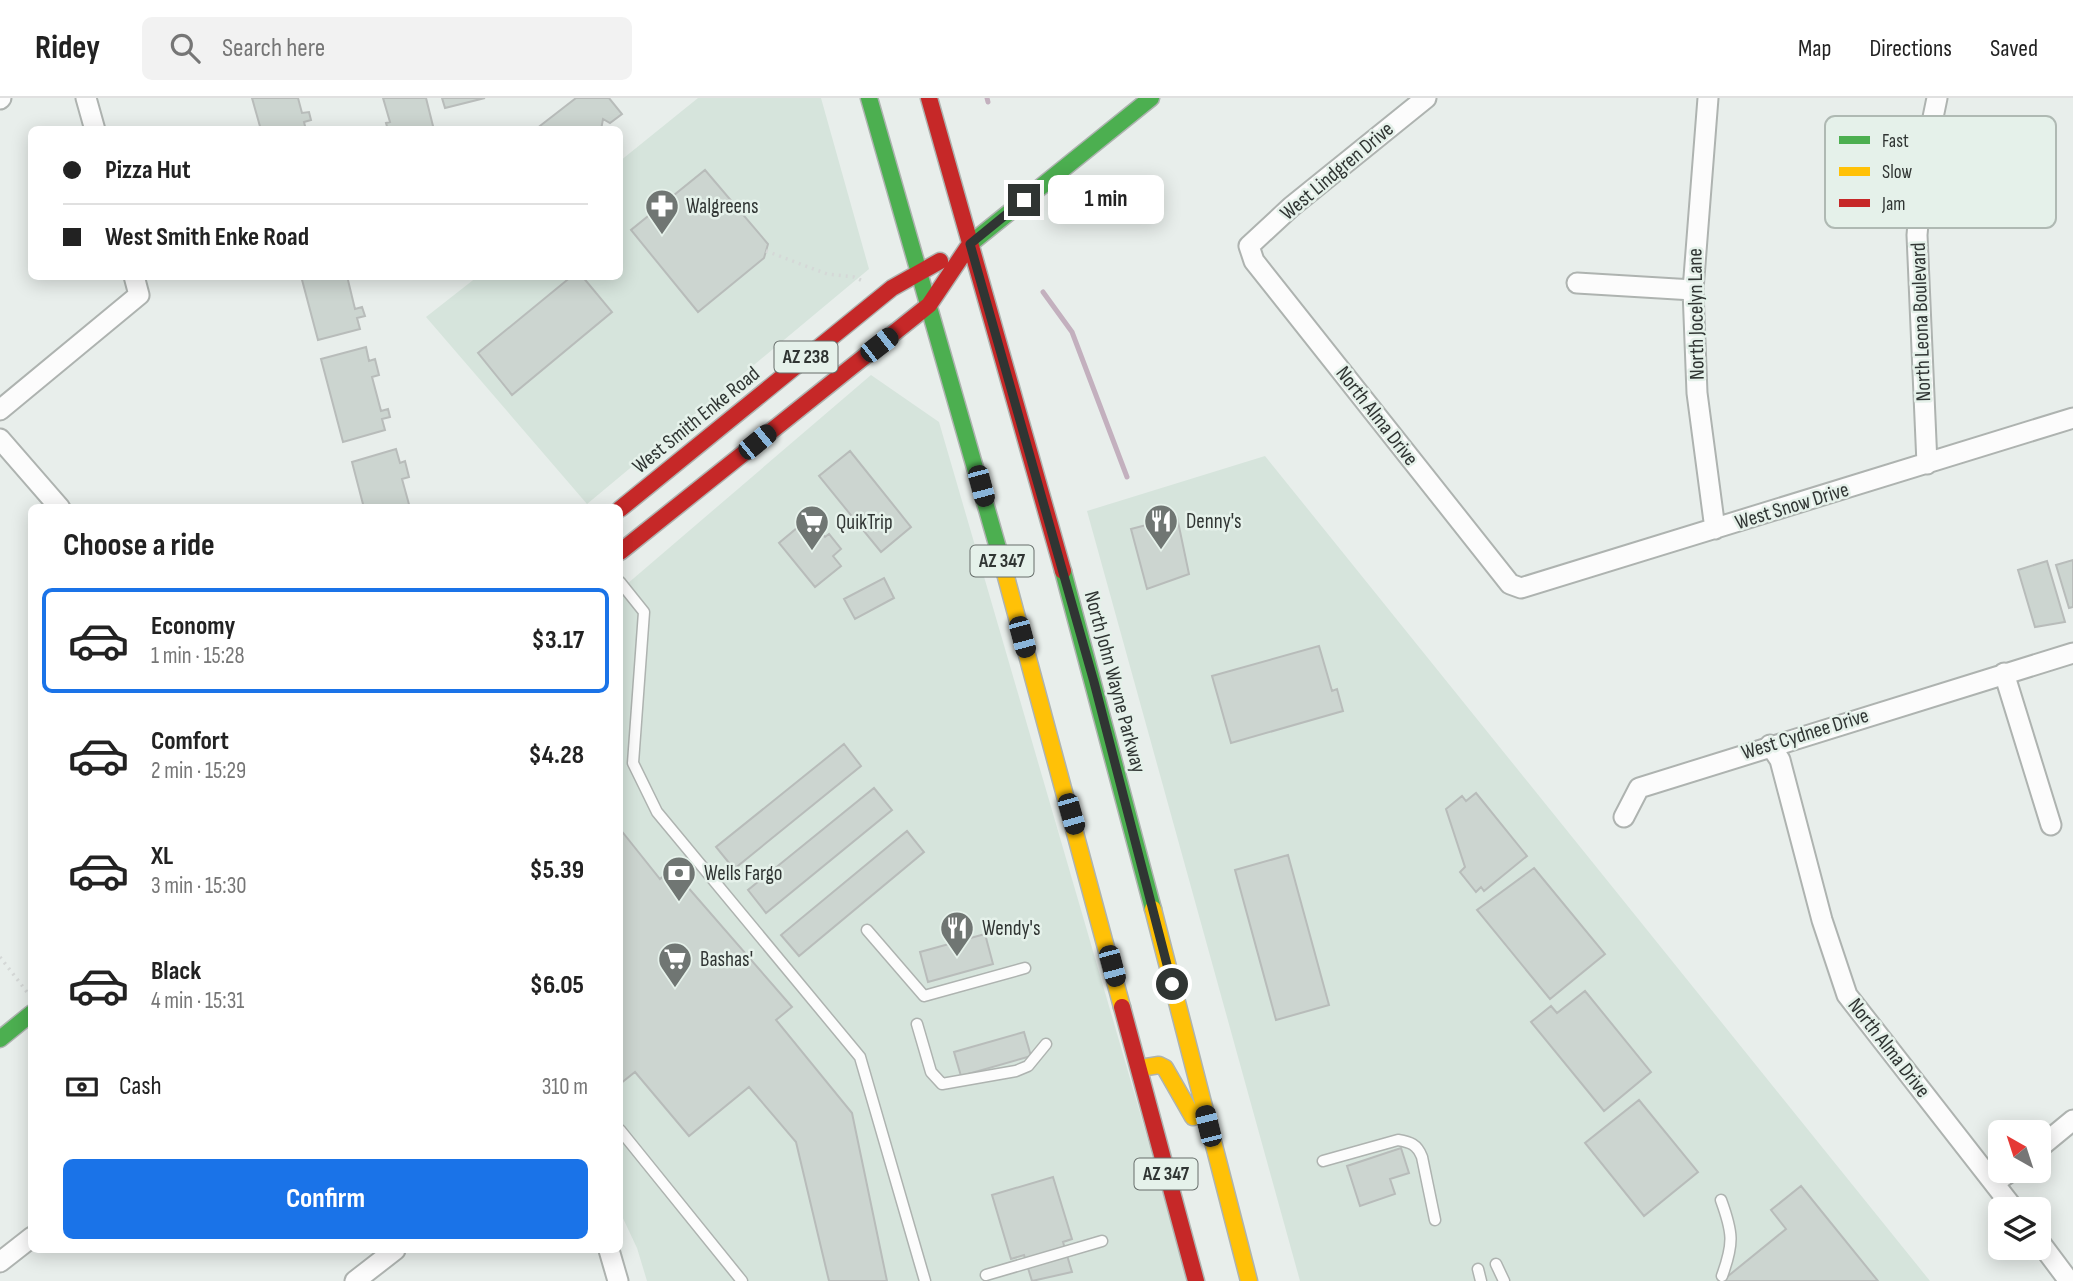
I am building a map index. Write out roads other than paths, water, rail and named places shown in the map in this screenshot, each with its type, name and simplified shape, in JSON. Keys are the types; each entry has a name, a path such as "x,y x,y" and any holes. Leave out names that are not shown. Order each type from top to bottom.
{"main road":[{"name":"AZ 347","path":"869,98 929,304 1140,1068 1196,1281"},
{"name":"North John Wayne Parkway","path":"929,98 1094,682 1248,1281"},
{"name":"West Smith Enke Road","path":"623,506 892,288 970,244 1151,98"},
{"name":"West Smith Enke Road","path":"623,550 929,304 970,244"},
{"path":"623,526 686,474 694,447"},
{"path":"0,1039 28,1016"},
{"path":"1140,1068 1159,1065 1169,1073 1219,1170"}],"street":[{"path":"86,98 93,126"},
{"name":"West Lindgren Drive","path":"1249,246 1291,207 1426,98"},
{"name":"North Jocelyn Lane","path":"1708,98 1701,151 1693,290 1697,393 1715,529"},
{"name":"North Leona Boulevard","path":"1933,116 1937,98"},
{"name":"North Leona Boulevard","path":"1918,228 1927,464"},
{"name":"North Alma Drive","path":"1249,246 1254,261 1510,584"},
{"path":"1577,283 1693,290"},
{"path":"0,410 137,286"},
{"name":"West Snow Drive","path":"1510,584 1521,588 2073,418"},
{"path":"0,439 57,504"},
{"name":"West Cydnee Drive","path":"1624,817 1639,788 1770,745 2073,653"},
{"path":"2004,673 2050,825"},
{"name":"North Alma Drive","path":"1770,745 1780,760 1822,920 1847,995 1988,1175"},
{"path":"2051,1138 2073,1120"},
{"name":"North Alma Drive","path":"1994,1183 2005,1197"},
{"path":"0,1262 28,1240"},
{"path":"355,1281 391,1253"},
{"path":"610,1253 618,1281"},
{"path":"2051,1257 2069,1281"}],"lane":[{"path":"623,586 644,612 632,763 657,812 860,1057 925,1281"},
{"path":"867,930 924,996 1025,968"},
{"path":"917,1024 931,1072 942,1084 1016,1072 1028,1066 1046,1044"},
{"path":"623,1134 742,1281"},
{"path":"1323,1161 1398,1140 1410,1142 1418,1148 1422,1157 1435,1220"},
{"path":"1721,1200 1732,1231 1732,1250 1722,1276"},
{"path":"986,1275 1102,1241"},
{"path":"1496,1264 1504,1281"},
{"path":"1478,1269 1481,1281"}],"waterway":[{"path":"987,98 988,102"},
{"path":"1043,292 1072,332 1127,477"}],"place":[{"name":"Walgreens","path":"662,236"},
{"name":"Denny's","path":"1161,551"},
{"name":"QuikTrip","path":"812,552"},
{"name":"Wells Fargo","path":"679,903"},
{"name":"Wendy's","path":"957,958"},
{"name":"Bashas'","path":"675,989"}]}
